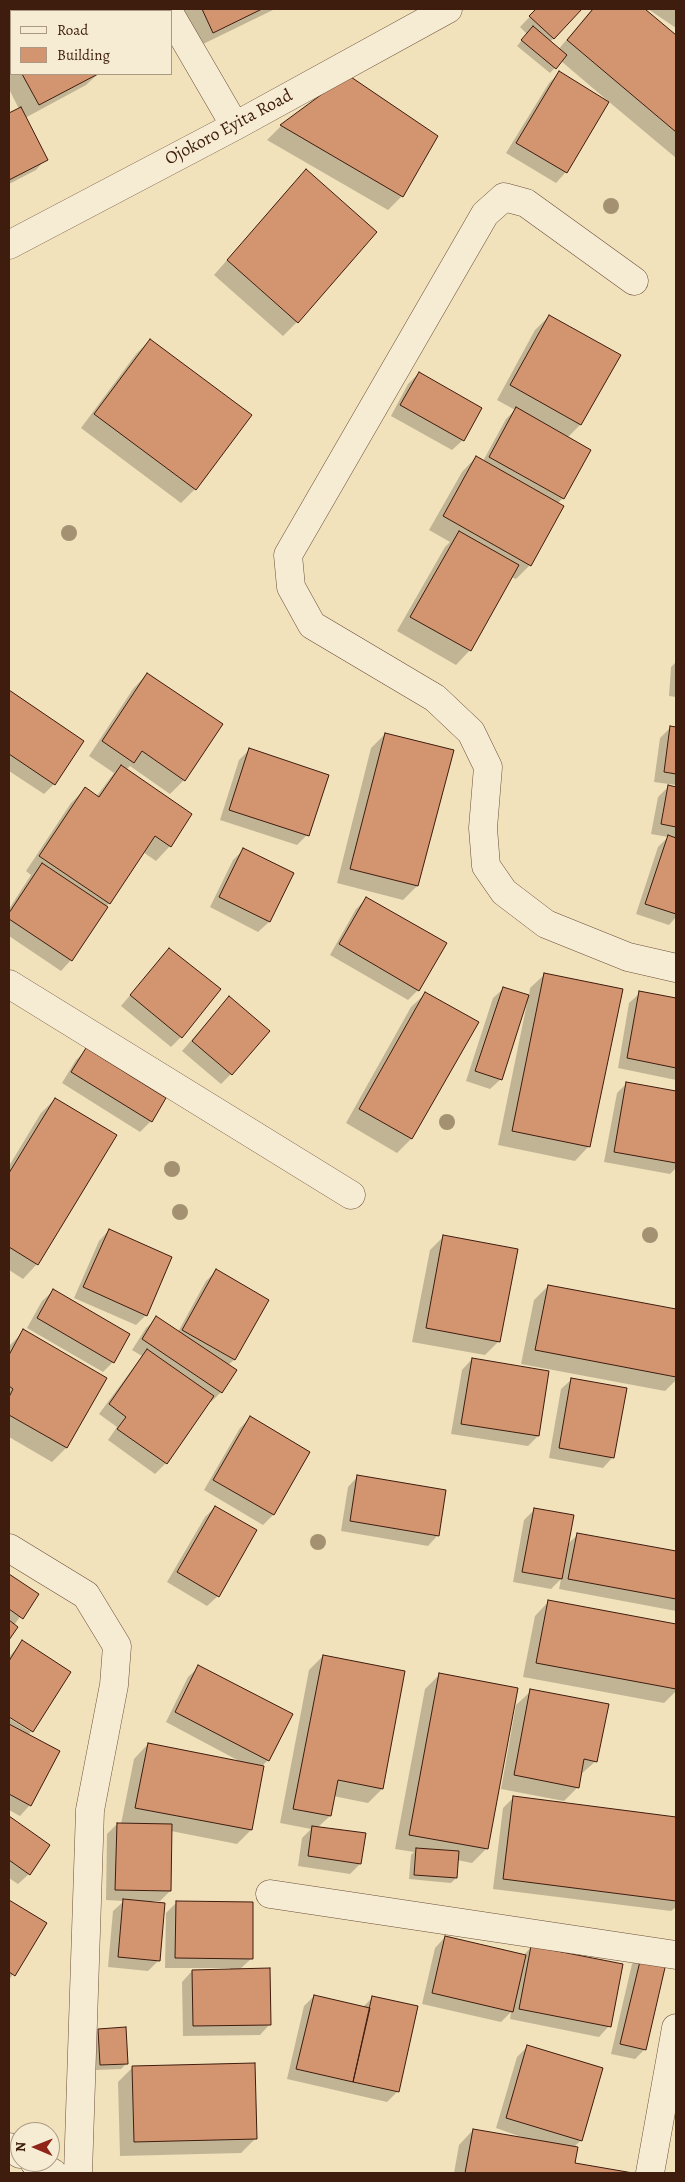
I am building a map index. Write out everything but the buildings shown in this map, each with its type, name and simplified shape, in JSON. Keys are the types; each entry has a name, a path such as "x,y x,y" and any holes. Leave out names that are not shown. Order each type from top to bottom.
{"street":[{"name":"Ojokoro Eyita Road","path":"9,245 236,126 448,9"},
{"path":"172,18 236,126"},
{"path":"634,281 526,203 504,197 485,214 288,555 291,587 312,625 435,698 471,732 488,767 483,828 486,866 504,892 546,924 628,957 676,968"},
{"path":"9,984 351,1195"},
{"path":"9,1548 86,1595 117,1646 114,1685 90,1810 78,2173"},
{"path":"270,1894 676,1955"},
{"path":"650,2173 676,2028"}]}
